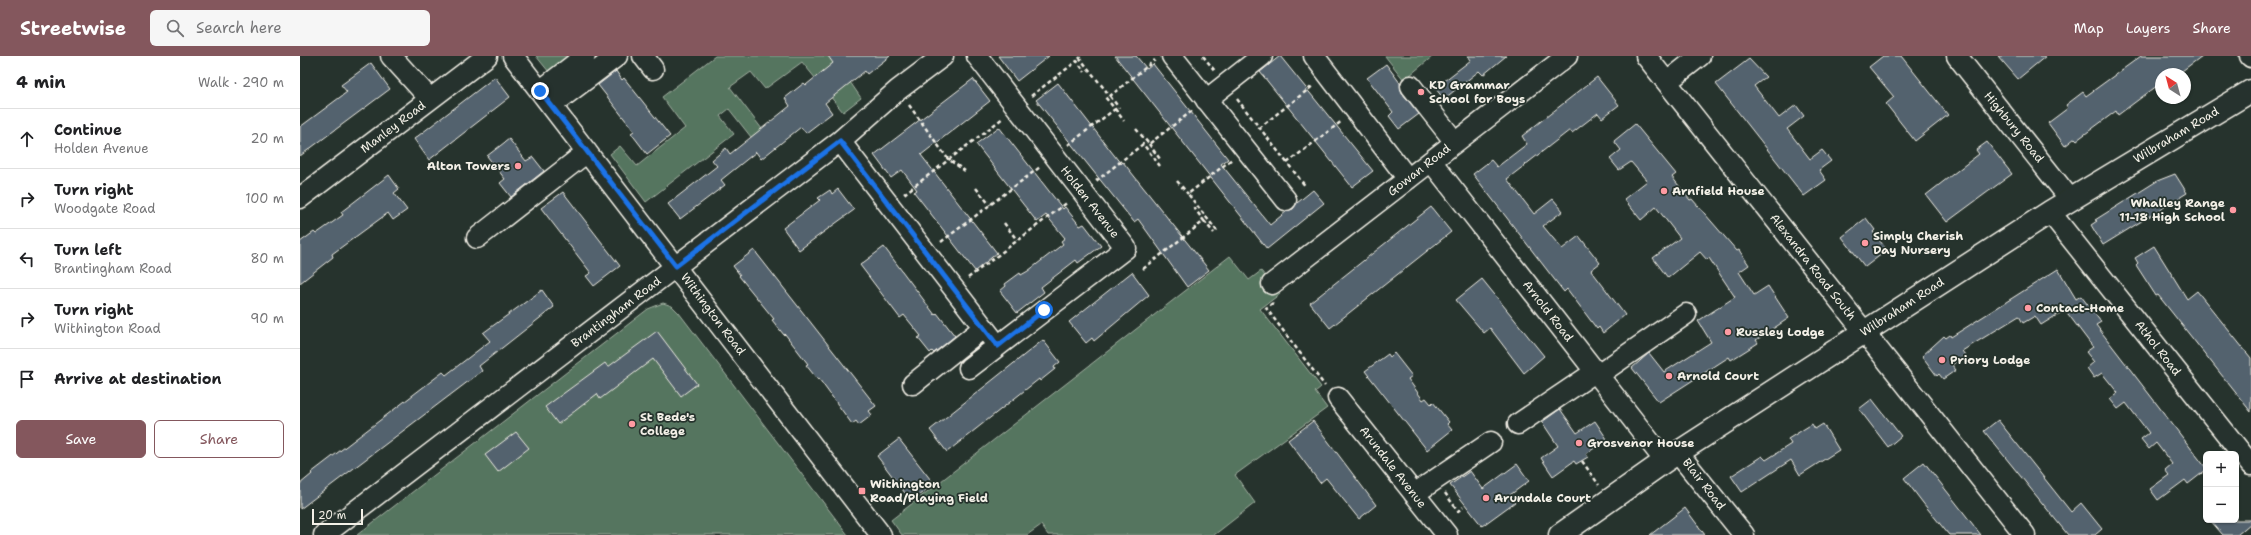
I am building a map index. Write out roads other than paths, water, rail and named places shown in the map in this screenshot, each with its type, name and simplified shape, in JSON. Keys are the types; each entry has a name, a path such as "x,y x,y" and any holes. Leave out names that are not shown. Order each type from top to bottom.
{"highway":[{"name":"Wilbraham Road","path":"1560,535 1672,457 2070,199 2251,91"}],"street":[{"path":"391,56 430,99"},
{"name":"Manley Road","path":"300,198 487,56"},
{"name":"Withington Road","path":"514,56 881,535"},
{"path":"546,98 586,56"},
{"path":"546,98 617,56"},
{"name":"Brantingham Road","path":"324,535 840,141 898,90 943,56"},
{"name":"Holden Avenue","path":"969,368 1126,248 977,56"},
{"path":"1172,56 1286,200"},
{"path":"1206,100 1262,56"},
{"path":"1314,56 1408,179"},
{"name":"Gowan Road","path":"1274,292 1408,179 1567,56"},
{"name":"Alexandra Road South","path":"1646,56 2025,535"},
{"path":"1667,82 1700,56"},
{"name":"Highbury Road","path":"1957,56 2070,199"},
{"path":"1411,86 1455,142"},
{"path":"840,141 998,346"},
{"path":"477,238 588,152"},
{"name":"Arnold Road","path":"1431,161 1597,373 1672,457"},
{"name":"Athol Road","path":"2050,212 2251,465"},
{"path":"1518,424 1686,314"},
{"path":"913,384 983,328"},
{"name":"Arundale Avenue","path":"1338,398 1446,535"},
{"path":"1414,494 1491,442"},
{"name":"Blair Road","path":"1672,457 1744,535"}],"place":[{"name":"KD Grammar School for Boys","path":"1421,92"},
{"name":"Alton Towers","path":"518,166"},
{"name":"Arnfield House","path":"1664,191"},
{"name":"Whalley Range 11-18 High School","path":"2233,210"},
{"name":"Simply Cherish Day Nursery","path":"1865,243"},
{"name":"Contact-Home","path":"2028,308"},
{"name":"Russley Lodge","path":"1728,332"},
{"name":"Priory Lodge","path":"1942,360"},
{"name":"Arnold Court","path":"1669,376"},
{"name":"St Bede's College","path":"632,424"},
{"name":"Grosvenor House","path":"1579,443"},
{"name":"Withington Road/Playing Field","path":"862,491"},
{"name":"Arundale Court","path":"1486,498"}]}
